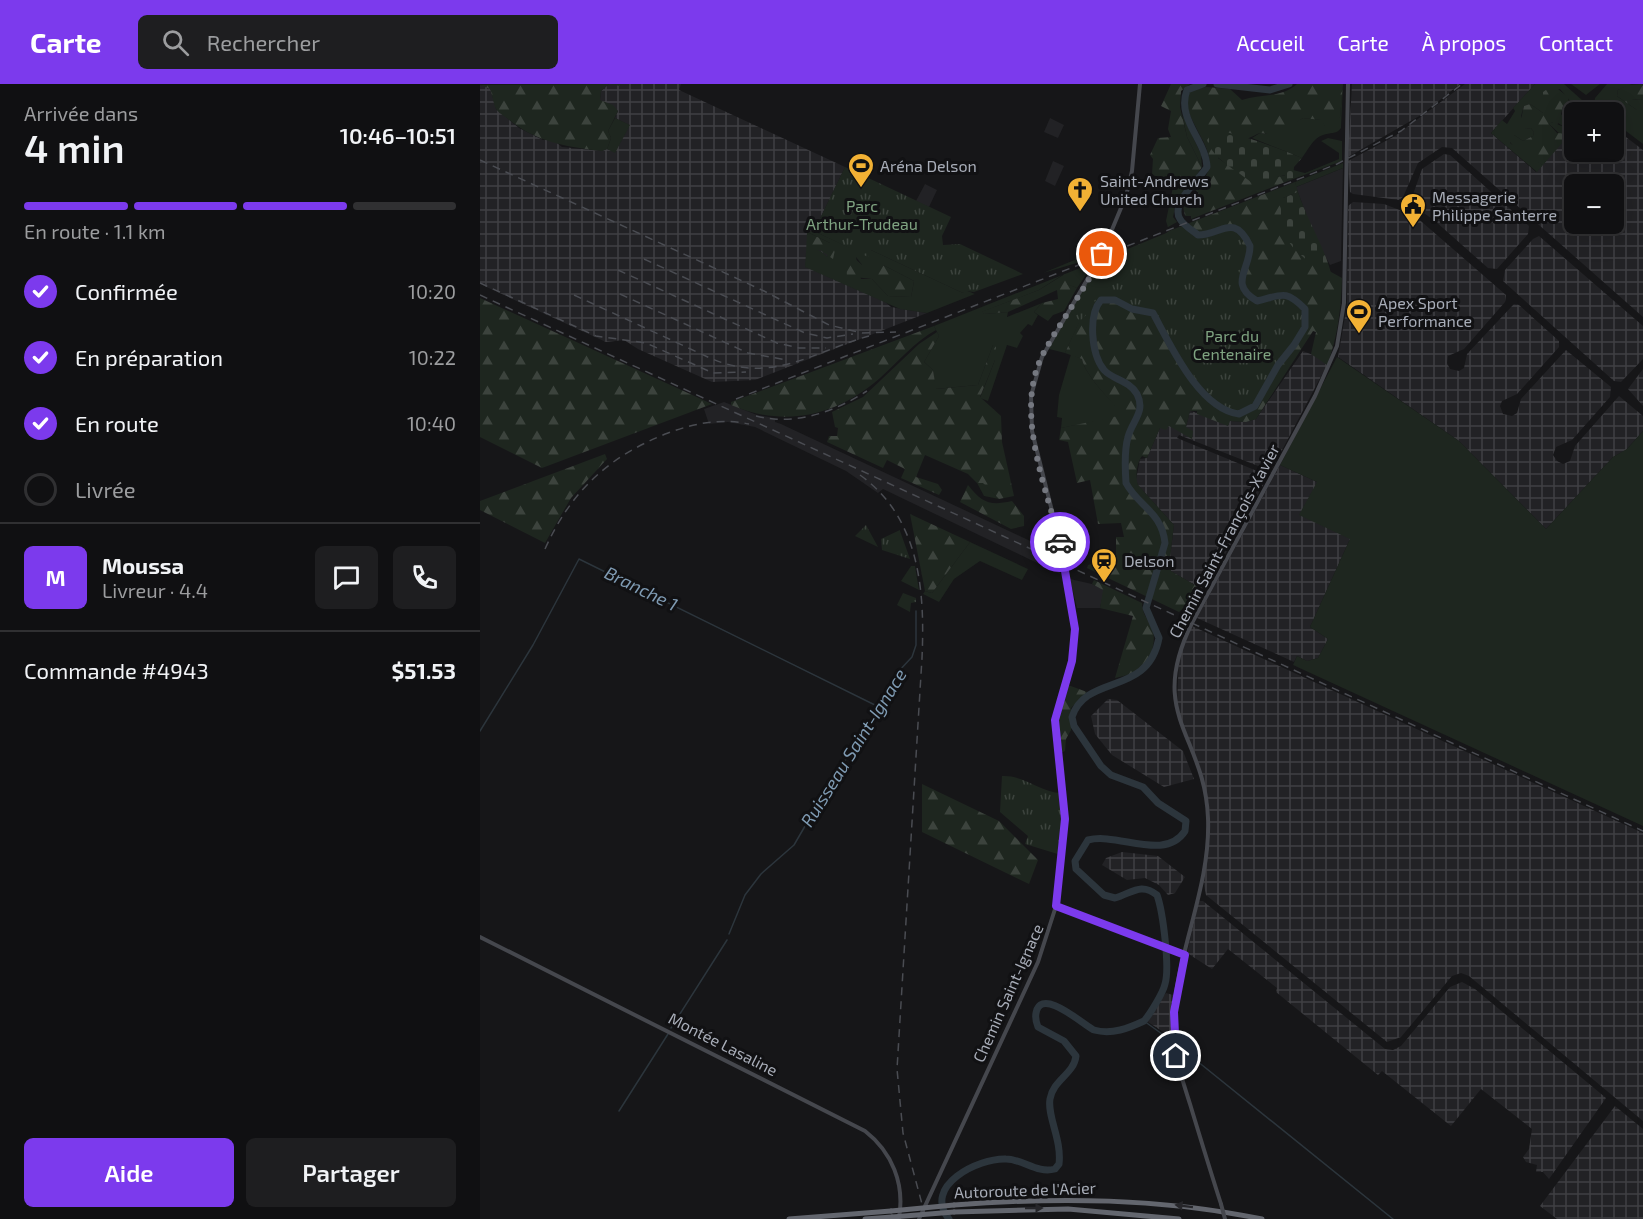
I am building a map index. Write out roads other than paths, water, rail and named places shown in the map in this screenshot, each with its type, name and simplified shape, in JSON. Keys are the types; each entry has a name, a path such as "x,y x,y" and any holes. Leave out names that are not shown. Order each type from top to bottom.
{"highway":[{"name":"Autoroute de l'Acier","path":"789,1219 892,1214 1038,1200 1102,1200 1179,1206 1262,1219"},
{"name":"Autoroute de l'Acier","path":"954,1209 1068,1209 1179,1219"},
{"name":"Autoroute de l'Acier","path":"865,1219 892,1214"}],"street":[{"name":"Chemin Saint-Ignace","path":"919,1219 1035,967 1056,906 1065,819 1055,728 1057,710 1072,661 1075,622 1063,555 1032,431 1031,391 1042,357 1100,258 1125,198 1131,177 1140,84"},
{"name":"Chemin Saint-François-Xavier","path":"1226,1219 1174,1046 1174,1012 1206,852 1208,820 1204,785 1175,708 1175,666 1192,623 1316,393 1337,346 1344,303 1348,84"},
{"path":"1056,906 1185,955"},
{"name":"Montée Lasaline","path":"480,937 865,1131 881,1146 895,1169 901,1194 899,1219"}],"waterway":[{"path":"949,1219 943,1207 943,1196 948,1185 969,1169 981,1163 1006,1159 1042,1170 1055,1169 1059,1164 1050,1099 1055,1087 1072,1068 1076,1056 1064,1041 1038,1027 1036,1013 1040,1006 1046,1004 1055,1006 1094,1030 1114,1031 1144,1021 1162,993 1165,984 1167,966 1165,940 1157,895 1146,889 1132,891 1115,898 1104,895 1076,869 1075,861 1088,840 1166,844 1176,840 1185,831 1186,821 1158,803 1143,787 1111,775 1101,766 1074,726 1072,717 1079,703 1090,694 1130,677 1143,669 1153,657 1159,638 1146,608 1165,543 1163,532 1155,516 1126,483 1127,442 1139,411 1139,400 1134,389 1104,370 1100,363 1094,345 1094,315 1101,300 1115,300 1132,309 1153,313 1177,357 1199,388 1211,400 1239,414 1255,406 1278,365 1305,327 1305,309 1293,298 1283,295 1257,301 1248,295 1242,282 1250,246 1238,230 1227,228 1198,235 1180,219 1178,213 1182,199 1207,167 1202,148 1185,110 1187,90 1203,84"},
{"path":"1217,84 1270,90 1289,84"},
{"name":"Branche 1","path":"480,731 533,645 579,559 881,708"},
{"name":"Ruisseau Saint-Ignace","path":"729,934 745,895 761,874 794,845 833,778 882,707 897,673 912,657 916,645 916,611"},
{"name":"Ruisseau Saint-Ignace","path":"671,1028 727,940"},
{"path":"1144,1021 1169,1039"},
{"name":"Ruisseau Saint-Ignace","path":"619,1111 668,1034"},
{"path":"1176,1044 1393,1219"}],"railway":[{"path":"736,399 1337,164 1401,131 1462,84"},
{"path":"480,160 764,291 829,325 862,333 896,332"},
{"path":"644,259 805,333 827,338 853,334"},
{"path":"1102,269 1116,263"},
{"path":"618,270 777,343 799,348 826,348"},
{"path":"480,283 596,336 646,343 713,373 746,372"},
{"path":"620,294 748,353 787,360"},
{"path":"480,295 1643,831"},
{"path":"574,295 710,358 732,365 753,368 791,363 869,336"},
{"path":"756,416 785,419 814,415 828,411 867,391"},
{"path":"545,549 555,528 580,493 594,478 628,453 668,433 708,422 749,424"},
{"path":"860,475 880,492 895,512 907,534 920,582 922,658 897,1069 903,1133 926,1219"}],"place":[{"name":"Aréna Delson","path":"861,189"},
{"name":"Saint-Andrews United Church","path":"1080,213"},
{"name":"Messagerie Philippe Santerre","path":"1413,229"},
{"name":"Apex Sport Performance","path":"1359,335"},
{"name":"Delson","path":"1104,584"}],"park label":[{"name":"Parc Arthur-Trudeau","path":"862,215"},
{"name":"Parc du Centenaire","path":"1232,345"}]}
